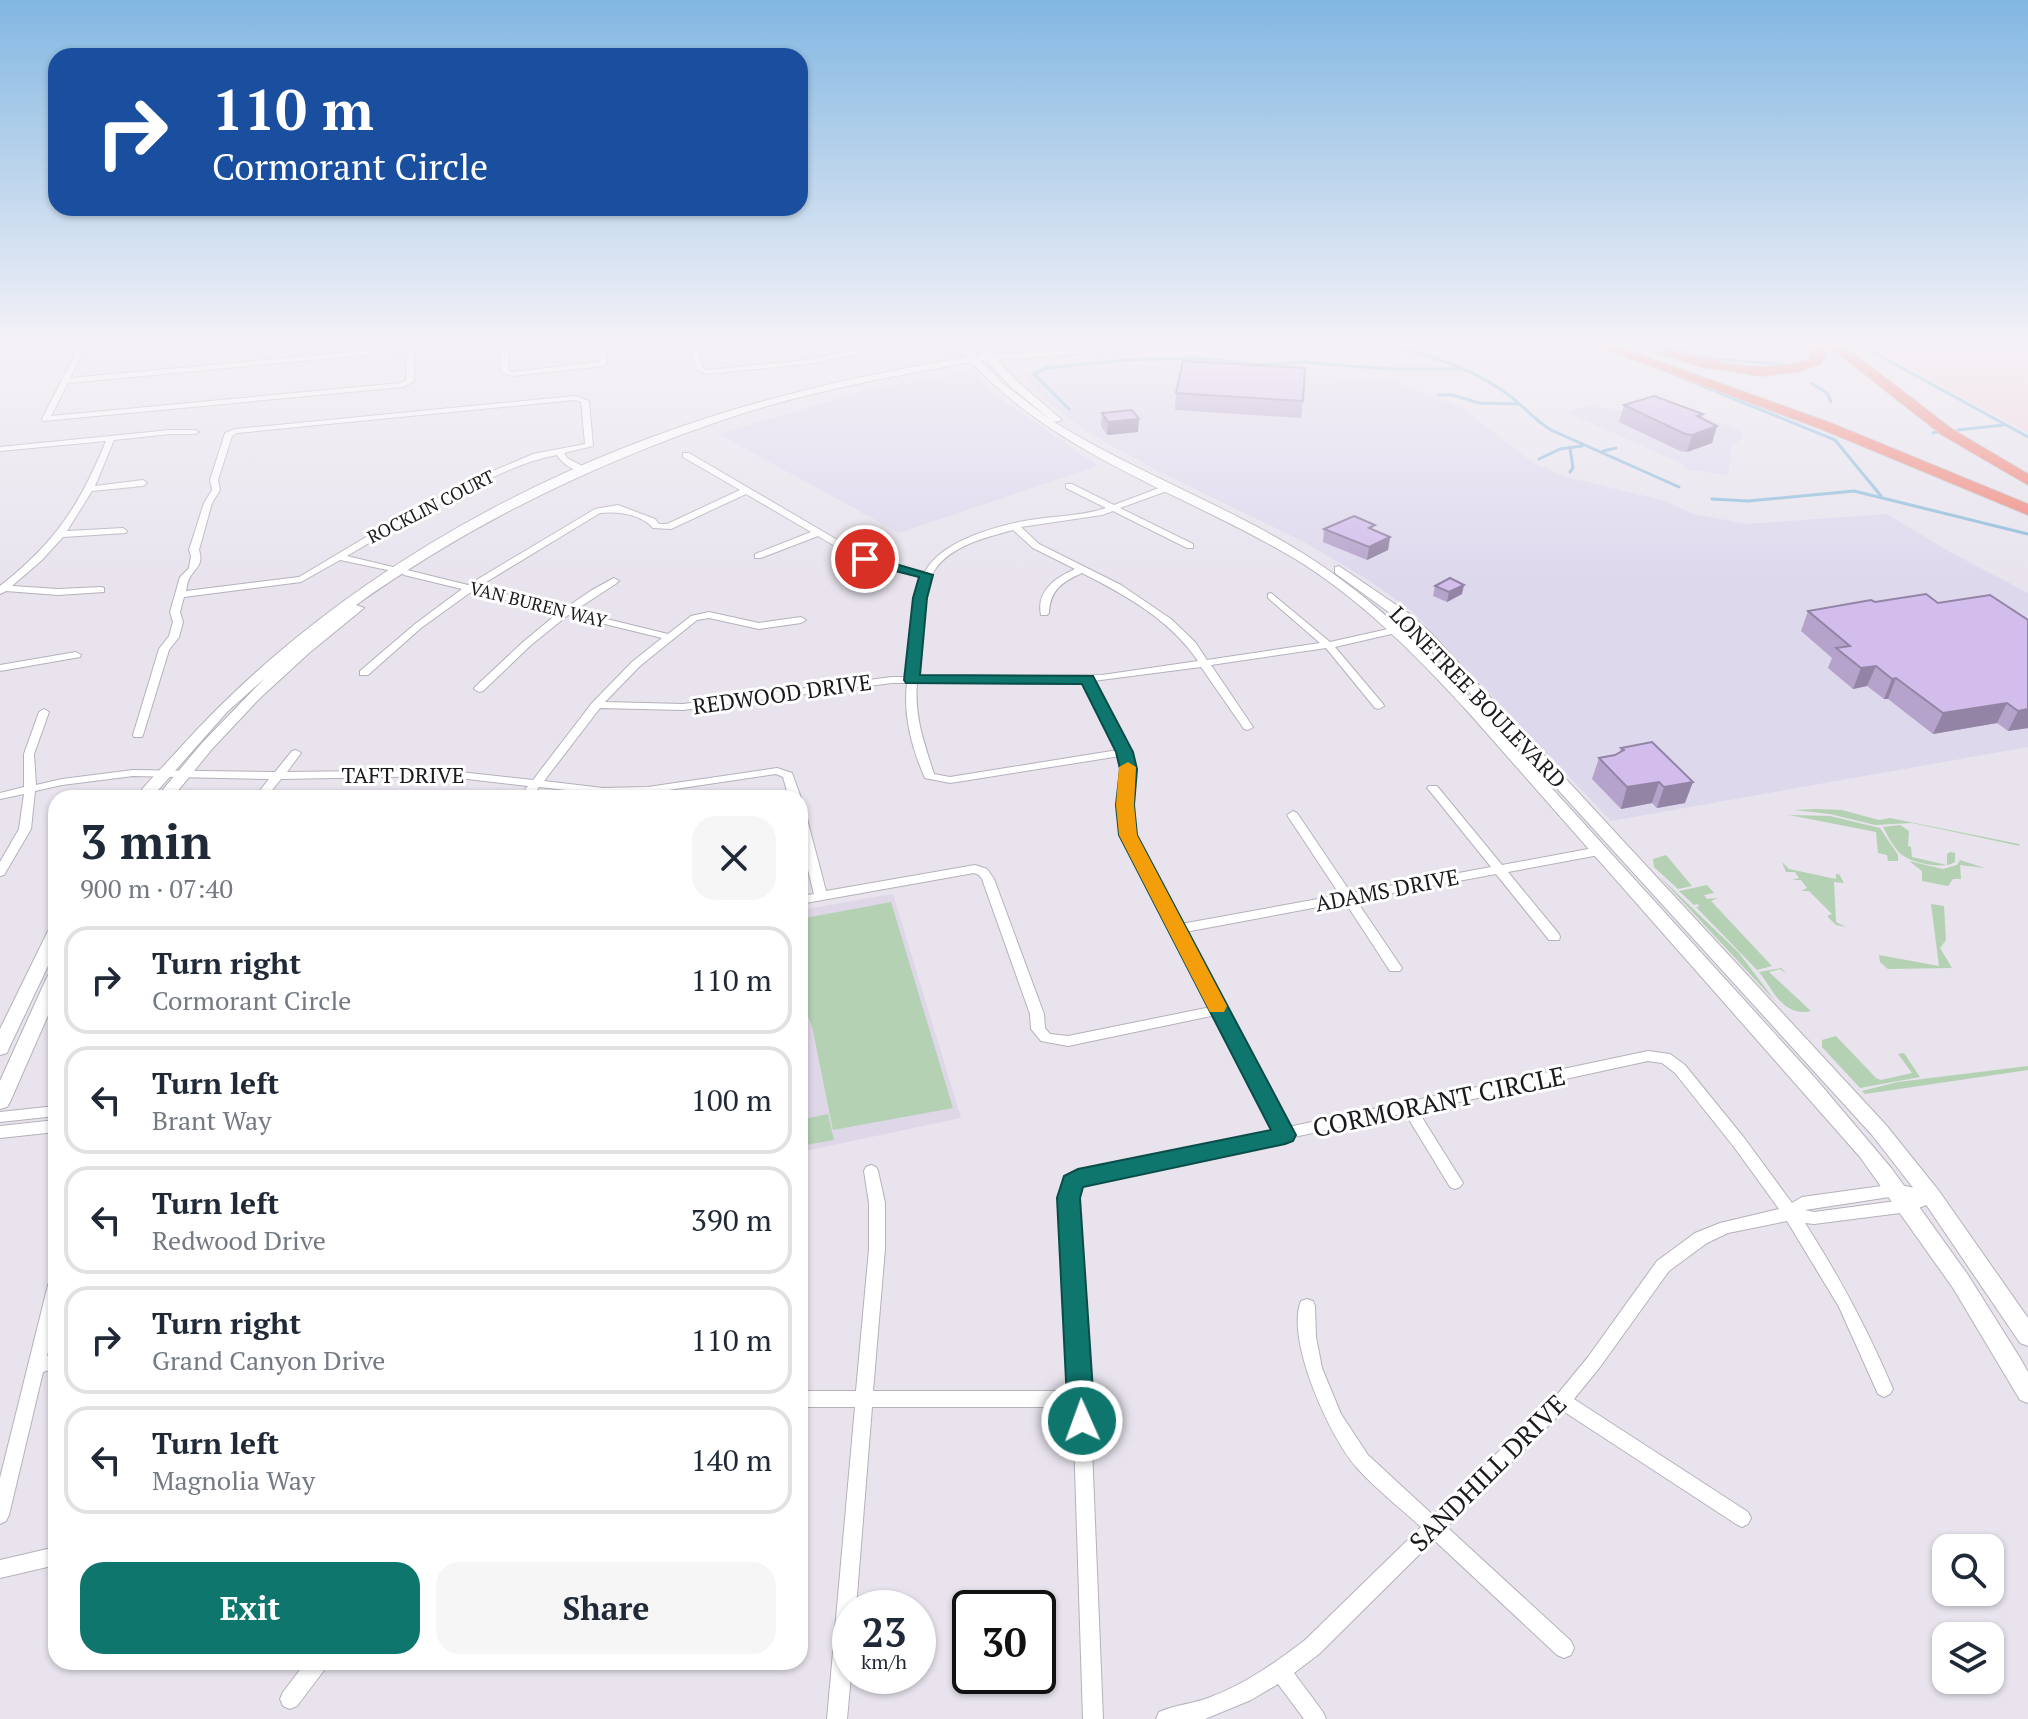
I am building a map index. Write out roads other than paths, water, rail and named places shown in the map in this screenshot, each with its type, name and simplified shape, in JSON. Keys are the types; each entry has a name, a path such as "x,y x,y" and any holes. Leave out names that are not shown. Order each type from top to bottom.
{"highway":[{"path":"1810,420 2028,510"},
{"path":"1842,420 2028,496"},
{"path":"1932,420 2028,480"}],"main road":[{"path":"150,790 233,696 328,616 480,519 583,470 720,420"},
{"path":"170,790 224,727 283,670 400,572 535,500 667,444 744,420"},
{"name":"LONETREE BOULEVARD","path":"1041,420 1101,458 1304,548 1346,574 1415,626 1895,1147 2028,1336"},
{"name":"LONETREE BOULEVARD","path":"1060,420 1169,487 1321,569 1397,630 1444,676 1854,1137 1908,1206 1976,1305 2028,1393"},
{"path":"1397,630 1415,626"},
{"path":"1599,851 1622,848"},
{"path":"0,1048 48,948"},
{"name":"LONETREE BOULEVARD","path":"1712,977 1734,985 1776,1029 1789,1030"},
{"path":"0,1102 48,995"}],"street":[{"name":"ROCKLIN COURT","path":"138,735 164,649 174,637 178,622 174,618 175,612 185,577 193,569 194,550 208,503 216,490 214,480 228,435 235,431 352,420"},
{"name":"ROCKLIN COURT","path":"180,595 293,581 308,576 416,512 482,479 536,456 579,450 591,444 587,420"},
{"path":"0,462 4,449 195,432"},
{"path":"2,590 63,534 89,489 111,438"},
{"path":"560,453 564,460 583,470"},
{"path":"686,455 874,563 926,575"},
{"path":"89,489 143,483"},
{"path":"1069,486 1190,546"},
{"path":"1125,752 950,780 935,779 926,772 913,722 912,680 920,598 926,575 941,557 959,545 1014,526 1113,508 1169,487"},
{"path":"364,673 418,626 470,588 531,549 605,509 623,509 652,521 656,526 668,527 748,490"},
{"path":"1014,526 1036,546 1118,587 1168,621 1185,637 1248,727"},
{"path":"63,534 123,531"},
{"path":"758,556 820,532"},
{"name":"VAN BUREN WAY","path":"340,557 669,637"},
{"path":"1044,613 1044,598 1049,589 1083,569"},
{"path":"479,689 533,637 614,581"},
{"path":"2,590 101,590"},
{"path":"1271,596 1328,645 1379,706"},
{"path":"531,790 596,705 629,671 694,618 704,615 759,626 801,620"},
{"name":"REDWOOD DRIVE","path":"596,705 683,707 867,682 1087,679 1328,645 1397,630"},
{"path":"0,668 76,655"},
{"path":"1087,679 1125,752 1128,835 1285,1135"},
{"path":"0,872 25,829 30,788 29,754 44,712"},
{"path":"266,790 296,753"},
{"name":"TAFT DRIVE","path":"642,790 777,771 788,775 793,790"},
{"name":"TAFT DRIVE","path":"0,796 109,775 163,774 277,776 442,773 578,790"},
{"path":"1433,788 1554,937"},
{"path":"1293,815 1395,968"},
{"path":"808,846 821,897"},
{"name":"ADAMS DRIVE","path":"1176,929 1599,851"},
{"path":"808,899 942,876 964,869 983,872 1037,1014 1038,1029 1046,1038 1068,1041 1219,1010"},
{"name":"CORMORANT CIRCLE","path":"1093,1719 1081,1399 1069,1198 1072,1183 1078,1178 1648,1056 1660,1056 1680,1069 1791,1214 1866,1341 1884,1389"},
{"path":"1409,1108 1455,1183"},
{"path":"0,1117 48,1112"},
{"path":"0,1132 48,1127"},
{"path":"837,1719 879,1225 871,1171"},
{"name":"SANDHILL DRIVE","path":"1791,1214 1802,1203 1896,1190 1932,1197"},
{"name":"SANDHILL DRIVE","path":"1166,1719 1245,1694 1282,1672 1312,1647 1562,1401 1663,1266 1681,1250 1725,1227 1791,1214 1814,1218 1908,1206 1932,1197"},
{"path":"1307,1306 1308,1337 1314,1368 1334,1418 1362,1461 1433,1530 1564,1648"},
{"path":"0,1515 48,1317"},
{"path":"36,1366 48,1363"},
{"path":"808,1399 1081,1399"},
{"path":"1562,1401 1742,1518"},
{"path":"0,1569 48,1558"},
{"path":"290,1699 312,1670"},
{"path":"1282,1672 1316,1719"}],"waterway":[{"path":"1537,420 1551,430 1679,487"},
{"path":"1787,420 1835,440 1881,496"},
{"path":"1997,420 2028,437"},
{"path":"1958,430 2003,425"},
{"path":"1933,433 1937,432"},
{"path":"1539,459 1560,449 1582,446"},
{"path":"1570,448 1573,468 1570,472"},
{"path":"1603,451 1616,448"},
{"path":"1712,499 1748,501 1854,491 2028,534"}]}
